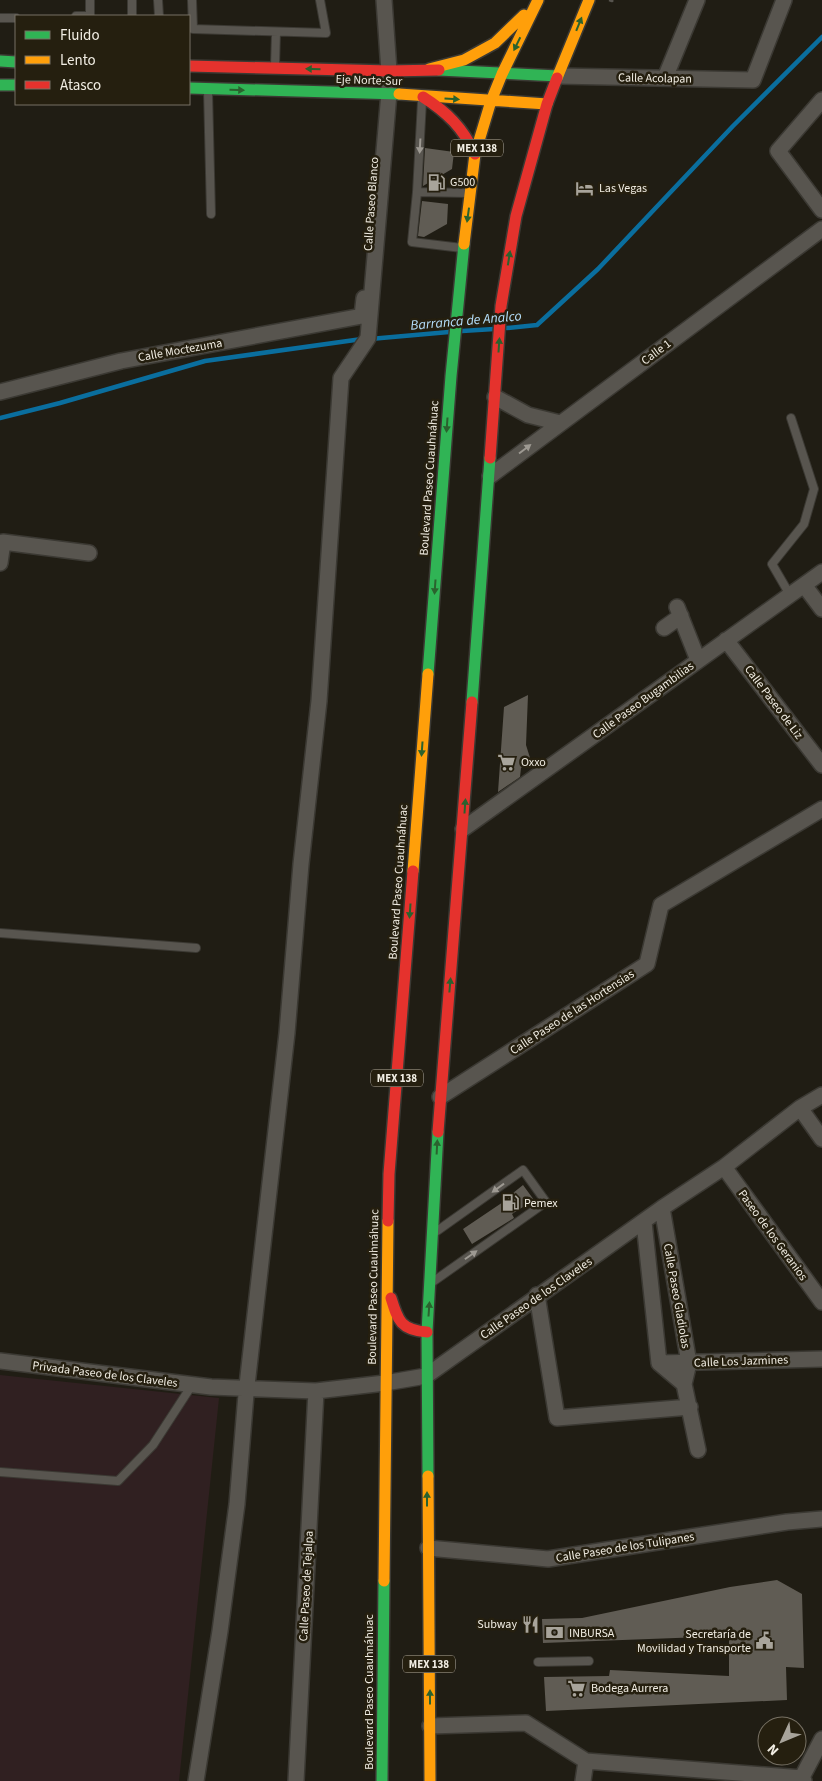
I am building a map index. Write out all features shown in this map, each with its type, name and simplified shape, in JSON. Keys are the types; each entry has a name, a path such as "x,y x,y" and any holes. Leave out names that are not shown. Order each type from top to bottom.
{"main road":[{"path":"429,69 464,60 495,43 522,19 537,0"},
{"name":"Boulevard Paseo Cuauhnáhuac","path":"382,1781 385,1383 390,1174 457,307 475,154 491,101 537,0"},
{"name":"MEX 138","path":"430,1781 427,1332 440,1097 463,828 501,306 516,216 548,104 585,1"},
{"path":"0,61 15,62"},
{"name":"Eje Norte-Sur","path":"190,67 207,78 423,97 548,104"},
{"name":"Eje Norte-Sur","path":"190,87 207,78 275,68 389,71 429,69 558,76"},
{"path":"0,85 15,85"},
{"path":"423,97 455,120 468,138 475,154"},
{"path":"387,1288 398,1321 405,1329 415,1332 427,1332"}],"street":[{"path":"196,1781 220,1631 237,1504 246,1388 287,1033 301,864 319,701 341,378 368,338 384,93 389,71 384,0"},
{"path":"665,78 697,0"},
{"name":"Calle Acolapan","path":"558,76 753,80 784,0"},
{"name":"Calle Paseo Blanco","path":"362,316 384,93"},
{"path":"822,100 778,151 822,210"},
{"name":"Calle 1","path":"490,476 822,229"},
{"name":"Calle Moctezuma","path":"0,392 121,361 362,316"},
{"path":"495,390 528,415 560,423"},
{"path":"0,563 3,542 89,553"},
{"name":"Calle Paseo Bugambilias","path":"463,828 822,572"},
{"path":"804,585 822,609"},
{"path":"664,628 679,611 698,660"},
{"name":"Calle Paseo de Liz","path":"726,640 822,765"},
{"name":"Calle Paseo de las Hortensias","path":"440,1097 647,964 661,905 822,809"},
{"name":"Calle Paseo de los Claveles","path":"211,1388 316,1391 426,1376 537,1295 724,1167 800,1108 822,1095"},
{"path":"800,1108 822,1139"},
{"name":"Paseo de los Geranios","path":"724,1167 822,1302"},
{"name":"Calle Paseo Gladiolas","path":"662,1208 688,1363 684,1384 698,1450"},
{"name":"Calle Paseo Gladiolas","path":"644,1222 659,1363"},
{"path":"537,1295 557,1418 690,1407"},
{"name":"Calle Los Jazmines","path":"659,1363 822,1359"},
{"name":"Privada Paseo de los Claveles","path":"0,1361 211,1388"},
{"path":"659,1363 684,1384"},
{"name":"Calle Paseo de Tejalpa","path":"296,1781 316,1391"},
{"name":"Calle Paseo de los Tulipanes","path":"428,1548 548,1559 787,1522 822,1519"},
{"path":"430,1726 526,1723 586,1761 802,1780 822,1739"},
{"path":"582,1781 586,1761"}],"lane":[{"path":"90,0 90,15"},
{"path":"132,0 132,15"},
{"path":"158,0 159,15"},
{"path":"192,0 194,29 326,33 320,0"},
{"path":"0,18 15,18"},
{"path":"275,68 276,32"},
{"path":"207,78 212,214"},
{"path":"423,97 418,192 412,242 463,248"},
{"path":"418,192 470,193"},
{"path":"790,594 772,564 804,524 814,489 791,418"},
{"path":"0,933 196,948"},
{"path":"431,1284 546,1202 523,1170 433,1234"},
{"path":"0,1472 118,1481 153,1445 192,1385"},
{"path":"538,1662 589,1661"}],"shaded area":[{"path":"0,1375 219,1398 179,1781 0,1781"}],"building":[{"path":"425,148 454,152 452,169 423,186"},
{"path":"422,201 448,204 447,224 424,237 418,236"},
{"path":"528,695 526,745 531,761 521,768 520,777 498,792 504,707"},
{"path":"523,1185 534,1200 512,1214 514,1218 472,1244 463,1229 509,1198"},
{"path":"777,1580 802,1594 804,1668 786,1667 787,1700 546,1711 544,1677 609,1676 610,1670 729,1676 729,1636 543,1643 542,1619 582,1618 730,1587"}],"waterway":[{"name":"Barranca de Analco","path":"507,328 537,325 598,269 733,126 822,37"},
{"name":"Barranca de Analco","path":"462,331 494,329"},
{"name":"Barranca de Analco","path":"370,339 449,332"},
{"name":"Barranca de Analco","path":"0,418 60,403 205,361 362,339"}],"traffic: fast":[{"path":"0,61 15,62"},
{"path":"439,70 558,76"},
{"path":"0,85 15,85"},
{"path":"190,88 399,94"},
{"path":"428,674 451,376 464,244"},
{"path":"472,702 490,458"},
{"path":"428,1476 427,1332 438,1132"},
{"path":"382,1781 384,1581"}],"traffic: slow":[{"path":"464,244 475,154 491,101 538,0"},
{"path":"557,78 589,0"},
{"path":"429,69 464,60 495,43 524,15"},
{"path":"399,94 547,104"},
{"path":"413,871 428,674"},
{"path":"384,1581 388,1221"},
{"path":"428,1476 430,1781"}],"traffic: jam":[{"path":"190,66 389,71 439,70"},
{"path":"490,458 501,306 516,216 547,104 557,78"},
{"path":"423,97 454,121 475,154"},
{"path":"438,1132 472,702"},
{"path":"388,1221 389,1174 413,871"},
{"path":"391,1298 402,1323 411,1329 427,1332"}],"place":[{"name":"G500","path":"436,182"},
{"name":"Las Vegas","path":"585,188"},
{"name":"Oxxo","path":"507,762"},
{"name":"Pemex","path":"510,1203"},
{"name":"Subway","path":"531,1624"},
{"name":"INBURSA","path":"555,1633"},
{"name":"Secretaría de Movilidad y Transporte","path":"765,1641"},
{"name":"Bodega Aurrera","path":"577,1688"}]}
